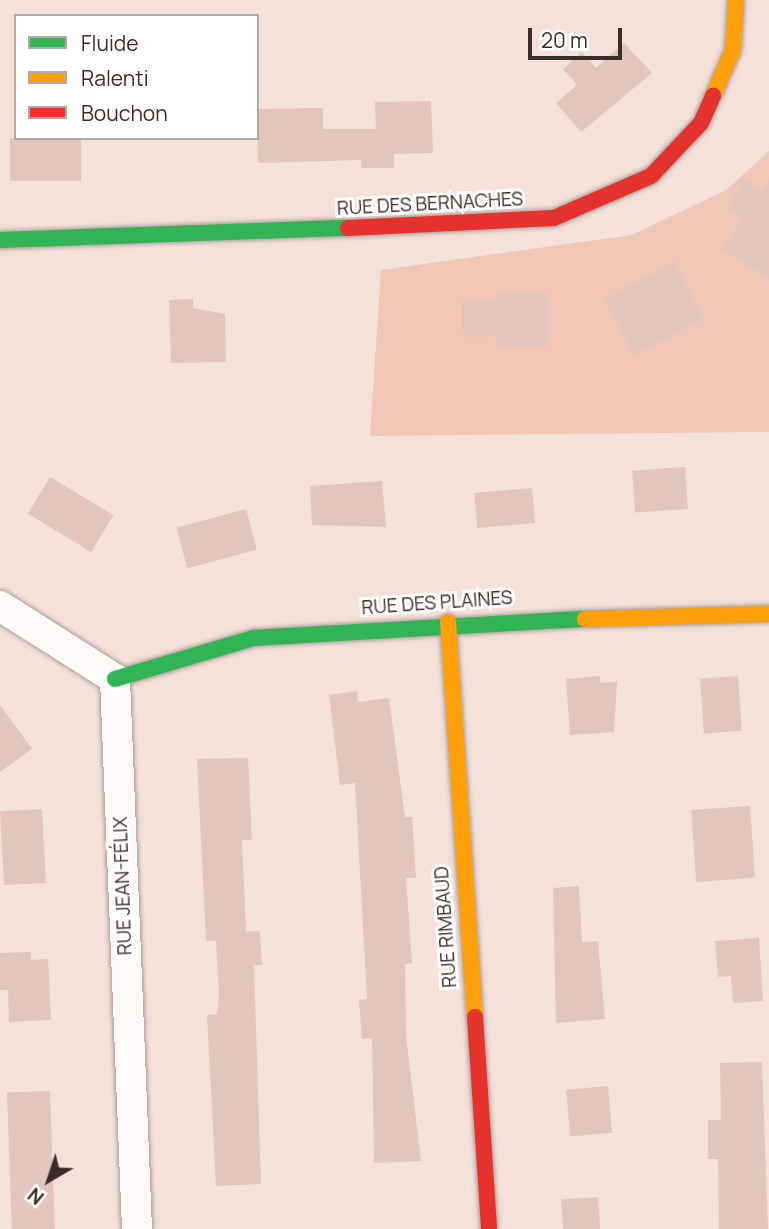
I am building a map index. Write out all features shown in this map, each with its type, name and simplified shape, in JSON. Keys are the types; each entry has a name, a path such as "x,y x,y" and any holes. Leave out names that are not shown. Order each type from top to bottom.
{"street":[{"name":"RUE DES BERNACHES","path":"0,240 554,218 650,176 701,124 733,50 736,0"},
{"path":"0,606 115,679"},
{"name":"RUE DES PLAINES","path":"115,679 253,638 448,622 769,614"},
{"name":"RUE RIMBAUD","path":"448,622 489,1229"},
{"name":"RUE JEAN-FÉLIX","path":"115,679 137,1229"}],"shaded area":[{"path":"769,151 769,432 370,436 381,270 632,235 726,190"}],"building":[{"path":"624,43 652,73 581,132 556,103 577,85 563,69 582,52 596,68"},
{"path":"431,101 433,153 394,154 394,168 361,168 361,160 258,163 259,109 323,108 323,129 376,129 375,102"},
{"path":"10,138 81,140 81,181 10,181"},
{"path":"745,180 762,191 769,181 769,279 723,249 743,219 727,208"},
{"path":"674,262 704,319 634,356 604,299"},
{"path":"496,293 548,293 549,346 497,347 496,336 463,337 462,301 496,301"},
{"path":"193,299 193,308 225,314 226,362 171,363 169,300"},
{"path":"685,467 688,509 635,513 632,471"},
{"path":"50,477 113,515 91,552 28,514"},
{"path":"382,481 386,527 312,525 310,486"},
{"path":"532,488 535,523 477,528 474,493"},
{"path":"246,509 257,550 187,568 176,528"},
{"path":"600,676 600,683 617,682 614,732 570,735 566,679"},
{"path":"738,676 742,731 704,734 700,679"},
{"path":"357,691 358,702 389,698 405,817 412,817 416,878 406,878 412,963 405,964 406,1036 421,1161 374,1163 372,1038 362,1039 359,1000 367,999 355,783 340,785 329,695"},
{"path":"0,705 32,749 0,772"},
{"path":"248,758 252,840 242,840 246,932 260,931 262,965 254,965 261,1184 216,1186 207,1015 217,1014 219,995 216,941 206,941 197,759"},
{"path":"750,806 755,878 696,882 691,810"},
{"path":"42,809 46,883 4,885 0,811"},
{"path":"579,886 582,942 598,941 605,1019 556,1023 553,888"},
{"path":"759,938 763,1001 733,1003 731,976 718,977 715,941"},
{"path":"31,952 31,960 48,959 51,1020 9,1022 8,990 0,990 0,953"},
{"path":"762,1062 768,1229 719,1229 718,1159 708,1159 708,1120 721,1120 720,1063"},
{"path":"608,1086 612,1133 570,1136 566,1090"},
{"path":"50,1091 55,1229 12,1229 7,1093"},
{"path":"598,1197 600,1229 563,1229 561,1200"}],"traffic: fast":[{"path":"0,240 348,228"},
{"path":"115,679 253,638 585,619"}],"traffic: slow":[{"path":"713,96 733,50 736,0"},
{"path":"585,619 769,614"},
{"path":"448,622 475,1017"}],"traffic: jam":[{"path":"348,228 554,218 651,176 701,123 713,96"},
{"path":"475,1017 489,1229"}]}
